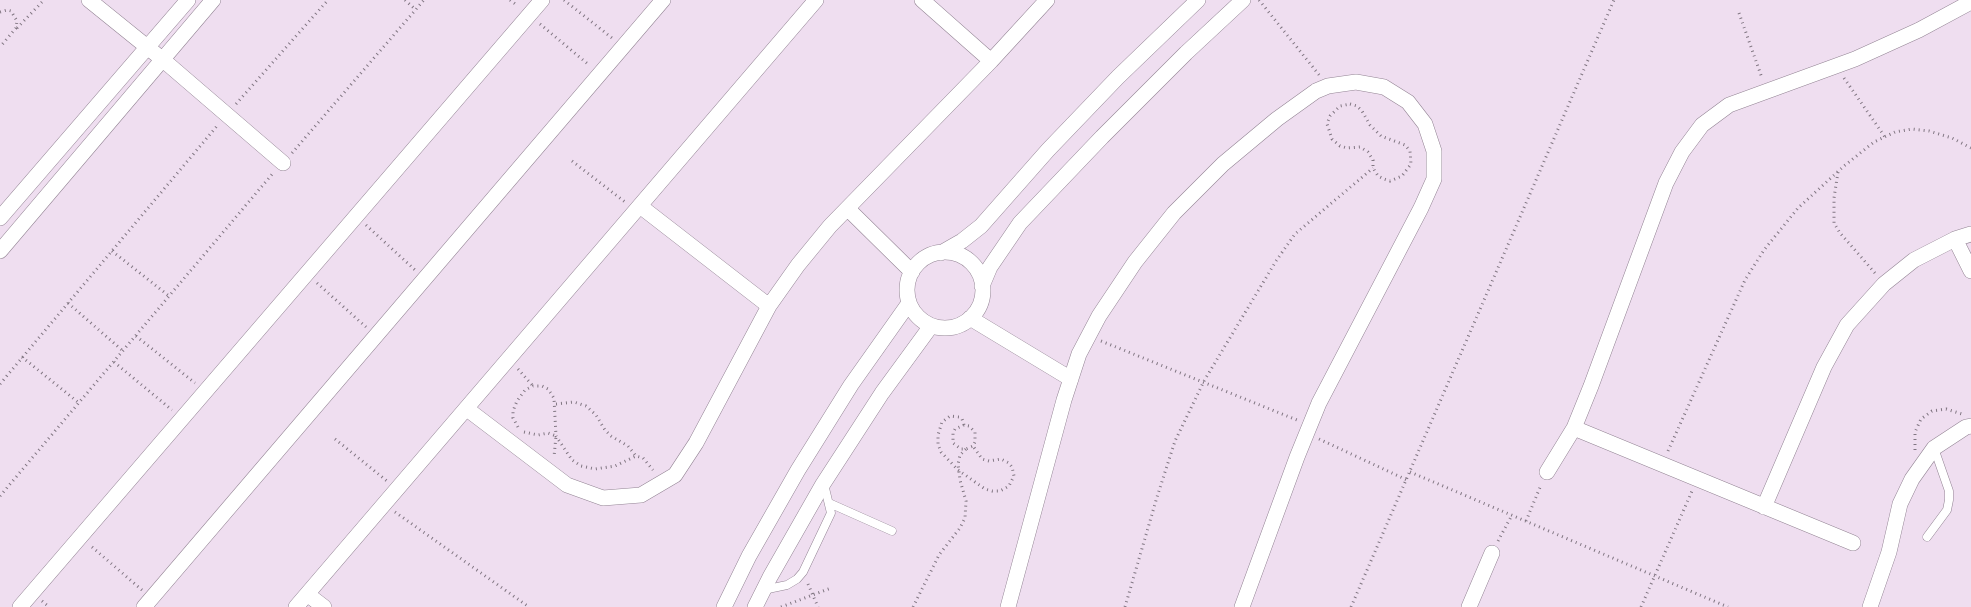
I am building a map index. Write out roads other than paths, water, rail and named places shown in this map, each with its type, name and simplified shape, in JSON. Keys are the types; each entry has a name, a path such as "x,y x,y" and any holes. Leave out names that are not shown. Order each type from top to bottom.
{"street":[{"path":"89,0 162,59 283,163"},
{"path":"0,218 188,0"},
{"path":"0,251 213,0"},
{"path":"20,607 542,0"},
{"path":"148,603 662,0"},
{"path":"296,607 816,0"},
{"path":"922,0 991,61"},
{"path":"467,409 567,485 603,498 642,495 674,475 696,443 769,306 798,265 830,226 991,61 1047,0"},
{"path":"941,253 962,241 981,226 1048,150 1118,77 1198,0"},
{"path":"982,286 990,267 1020,223 1102,137 1186,53 1243,0"},
{"path":"1547,472 1574,428 1666,183 1682,152 1702,125 1729,105 1836,66 1919,30 1971,2"},
{"path":"1008,607 1064,400 1079,354 1099,316 1134,262 1174,213 1223,164 1316,91 1328,86 1356,82 1384,87 1408,102 1425,124 1434,151 1434,179 1421,208 1319,403 1242,607"},
{"path":"638,208 769,306"},
{"path":"848,209 912,272"},
{"path":"1764,507 1824,367 1846,326 1884,284 1914,260 1955,239 1971,234"},
{"path":"1955,239 1971,271"},
{"path":"941,253 952,253 964,258 973,265 979,275 982,286 982,298 978,309 970,318 952,328 931,326 922,320 914,313 909,303 907,292 912,272 919,262 929,256 941,253"},
{"path":"724,607 749,556 798,470 852,385 909,303"},
{"path":"970,318 1071,379"},
{"path":"755,607 824,484 882,393 931,326"},
{"path":"1870,607 1889,552 1900,504 1912,478 1934,448 1966,427 1968,421"},
{"path":"1574,428 1852,544"},
{"path":"1474,605 1492,553"},
{"path":"307,594 324,607"}],"lane":[{"path":"1927,537 1947,510 1949,500 1949,491 1934,448"},
{"path":"763,590 787,585 798,579 803,572 831,513 824,484"},
{"path":"829,503 892,530"}]}
